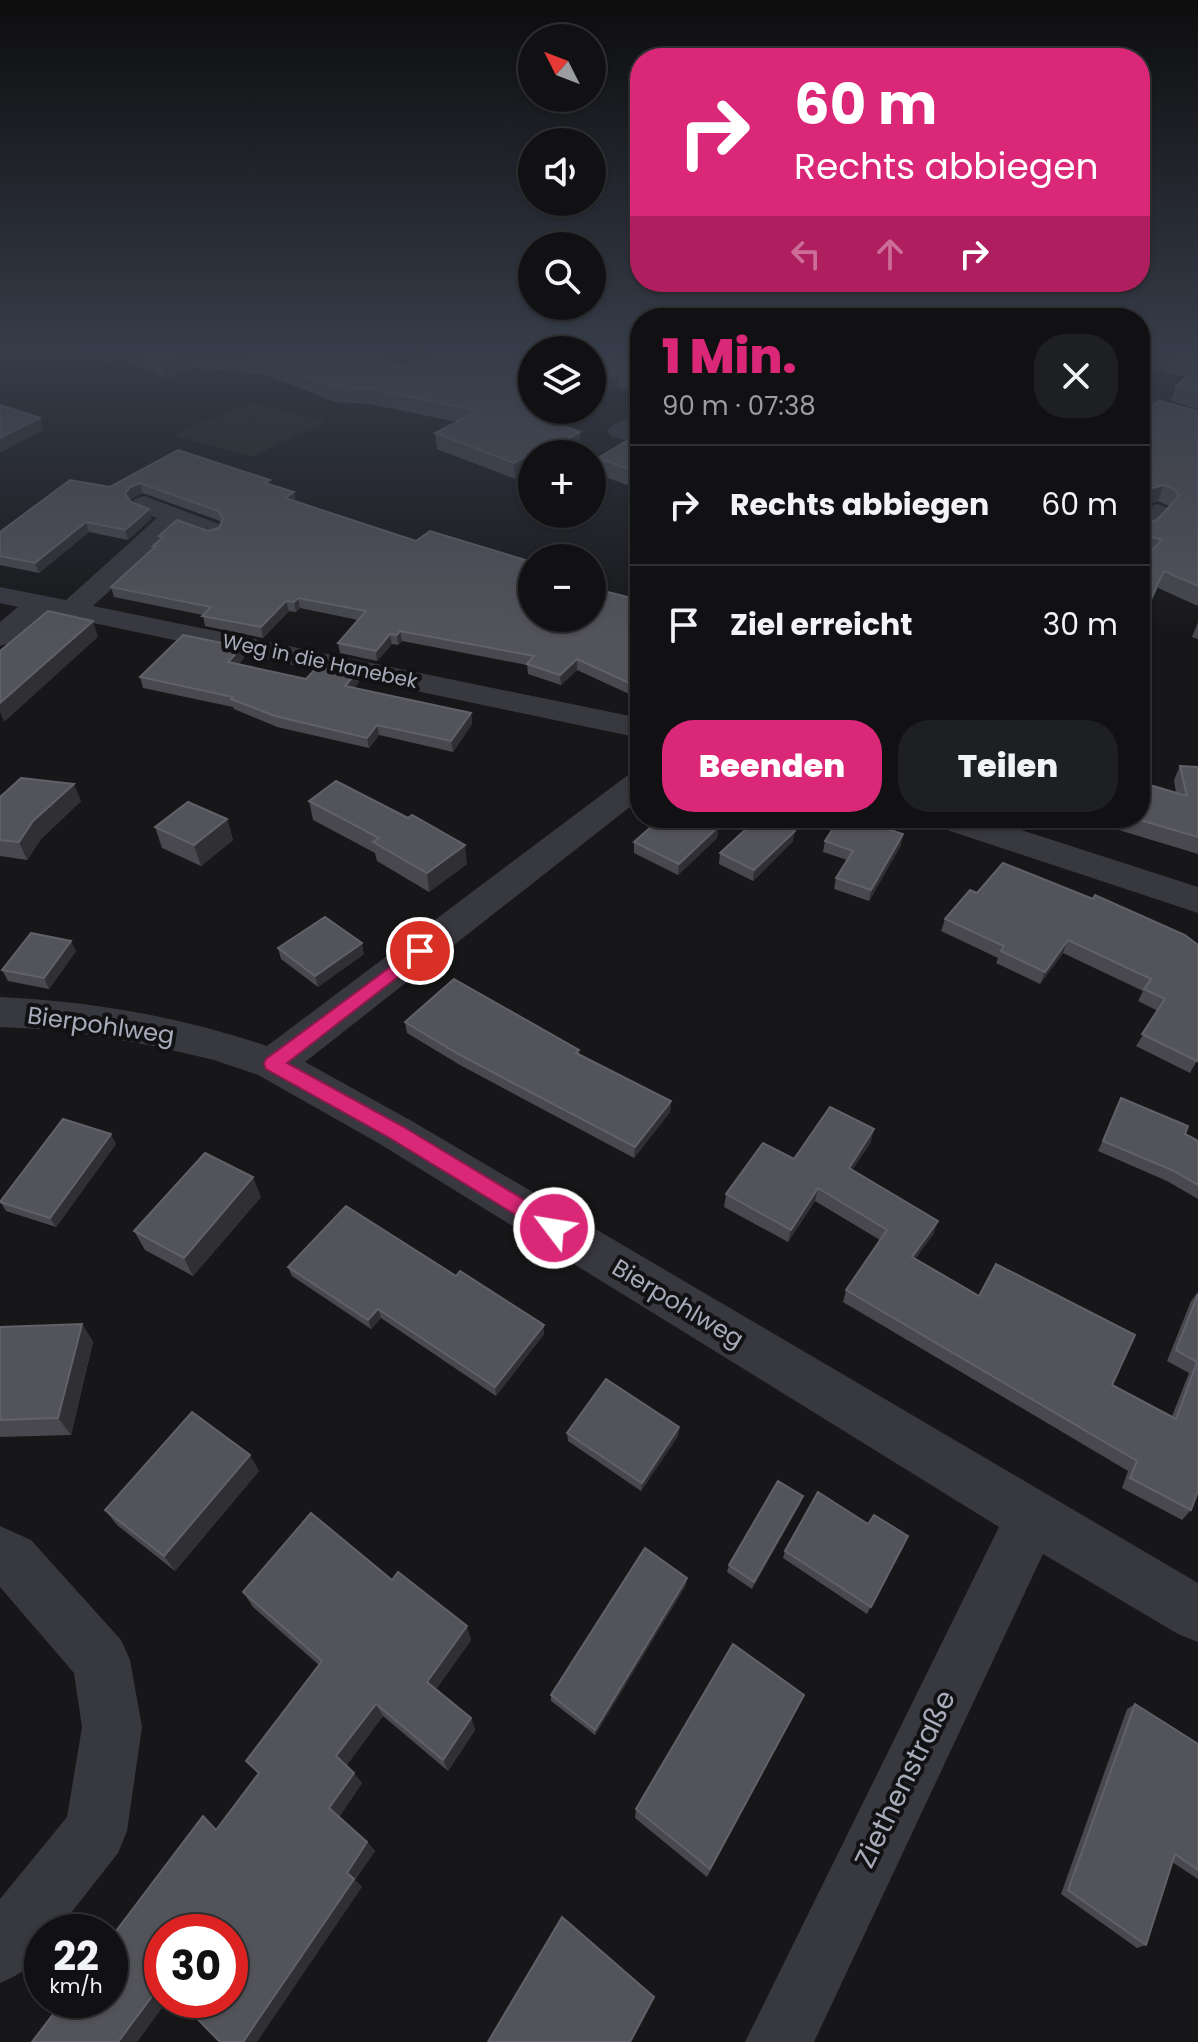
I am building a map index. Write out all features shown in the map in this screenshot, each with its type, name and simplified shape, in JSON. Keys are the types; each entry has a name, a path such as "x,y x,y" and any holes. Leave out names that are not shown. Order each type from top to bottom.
{"street":[{"path":"144,504 210,530"},
{"path":"72,610 175,516"},
{"name":"Weg in die Hanebek","path":"0,595 630,726"},
{"path":"0,637 39,604"},
{"path":"273,1064 630,790"},
{"path":"978,828 1198,900"},
{"name":"Bierpohlweg","path":"0,1012 62,1015 154,1031 218,1045 273,1064 395,1132 1198,1614"},
{"name":"Ziethenstraße","path":"779,2042 1032,1517"},
{"path":"0,1553 12,1559 101,1660 112,1727 96,1831 0,1950"}],"shaded area":[{"path":"206,444 279,444 252,457"}],"building":[{"path":"465,444 518,444 518,461 514,463"},
{"path":"621,444 630,444 630,469 606,461 606,453"},
{"path":"1150,444 1198,444 1198,586 1164,571 1150,601 1150,553 1162,540 1150,536 1150,522 1157,520 1179,496 1174,489 1164,485 1150,490"},
{"path":"178,450 270,480 265,483 294,492 285,498 416,541 430,531 518,558 518,632 606,632 606,592 630,598 630,683 577,659 560,675 527,664 534,656 400,631 397,635 390,634 376,651 338,643 366,611 298,598 294,602 286,601 261,627 202,616 211,607 111,587 156,546 153,546 163,537 159,536 177,520 208,531 219,528 223,518 218,511 140,483 130,487 125,494 131,502 149,509 125,530 86,522 35,563 0,556 0,532 70,480 110,487"},
{"path":"48,611 93,621 0,703 0,651"},
{"path":"183,635 242,647 228,662 306,679 320,664 358,671 345,686 471,713 451,741 377,725 367,738 275,716 231,699 233,697 140,677"},
{"path":"1180,766 1198,767 1198,837 1150,823 1150,785 1187,796"},
{"path":"21,778 74,784 33,821 19,842 0,840 0,797"},
{"path":"336,781 408,818 412,815 465,845 427,873 373,842 379,838 309,801"},
{"path":"188,802 227,819 194,845 155,827"},
{"path":"650,828 717,828 679,864 634,842"},
{"path":"747,828 789,828 795,831 754,870 720,853"},
{"path":"833,828 884,828 903,834 871,890 836,878 853,851 825,841"},
{"path":"1003,863 1093,899 1095,895 1185,935 1198,945 1197,1061 1142,1034 1165,999 1144,989 1151,979 1068,940 1045,972 1001,951 1004,946 945,919 970,890 977,893"},
{"path":"325,917 362,943 315,976 278,948"},
{"path":"31,933 71,941 44,978 2,970"},
{"path":"454,979 579,1050 576,1053 671,1101 635,1147 458,1054 405,1022"},
{"path":"1121,1098 1188,1126 1185,1134 1198,1141 1198,1185 1174,1171 1103,1141"},
{"path":"830,1107 874,1129 849,1168 938,1221 912,1257 979,1296 996,1264 1135,1335 1112,1385 1176,1419 1197,1362 1176,1350 1198,1294 1198,1491 1191,1510 1130,1478 1137,1461 846,1290 887,1230 818,1188 791,1230 726,1194 763,1143 794,1159"},
{"path":"63,1119 111,1134 50,1218 0,1202"},
{"path":"205,1153 253,1177 184,1258 134,1231"},
{"path":"346,1206 456,1276 460,1271 544,1325 495,1387 378,1309 368,1320 288,1267"},
{"path":"82,1324 58,1418 0,1420 0,1327"},
{"path":"606,1379 679,1427 642,1483 567,1433"},
{"path":"192,1412 250,1455 164,1556 105,1510"},
{"path":"778,1481 803,1496 754,1582 729,1565"},
{"path":"818,1492 868,1524 874,1515 908,1536 871,1607 785,1551"},
{"path":"311,1513 392,1580 398,1572 467,1626 427,1682 471,1718 443,1760 376,1704 336,1756 354,1773 329,1808 367,1842 347,1873 354,1879 243,2042 220,2042 197,2018 248,2018 248,1914 144,1914 144,2007 118,2042 32,2042 50,2018 128,2018 128,1915 203,1816 216,1830 259,1773 246,1761 322,1661 243,1592"},
{"path":"645,1548 687,1578 595,1730 551,1695"},
{"path":"733,1644 804,1695 710,1869 636,1809"},
{"path":"1135,1704 1198,1744 1198,1870 1175,1854 1146,1945 1068,1890"},
{"path":"562,1917 654,1997 630,2042 488,2042"}],"route":[{"path":"420,951 273,1064 395,1132 554,1228"}]}
